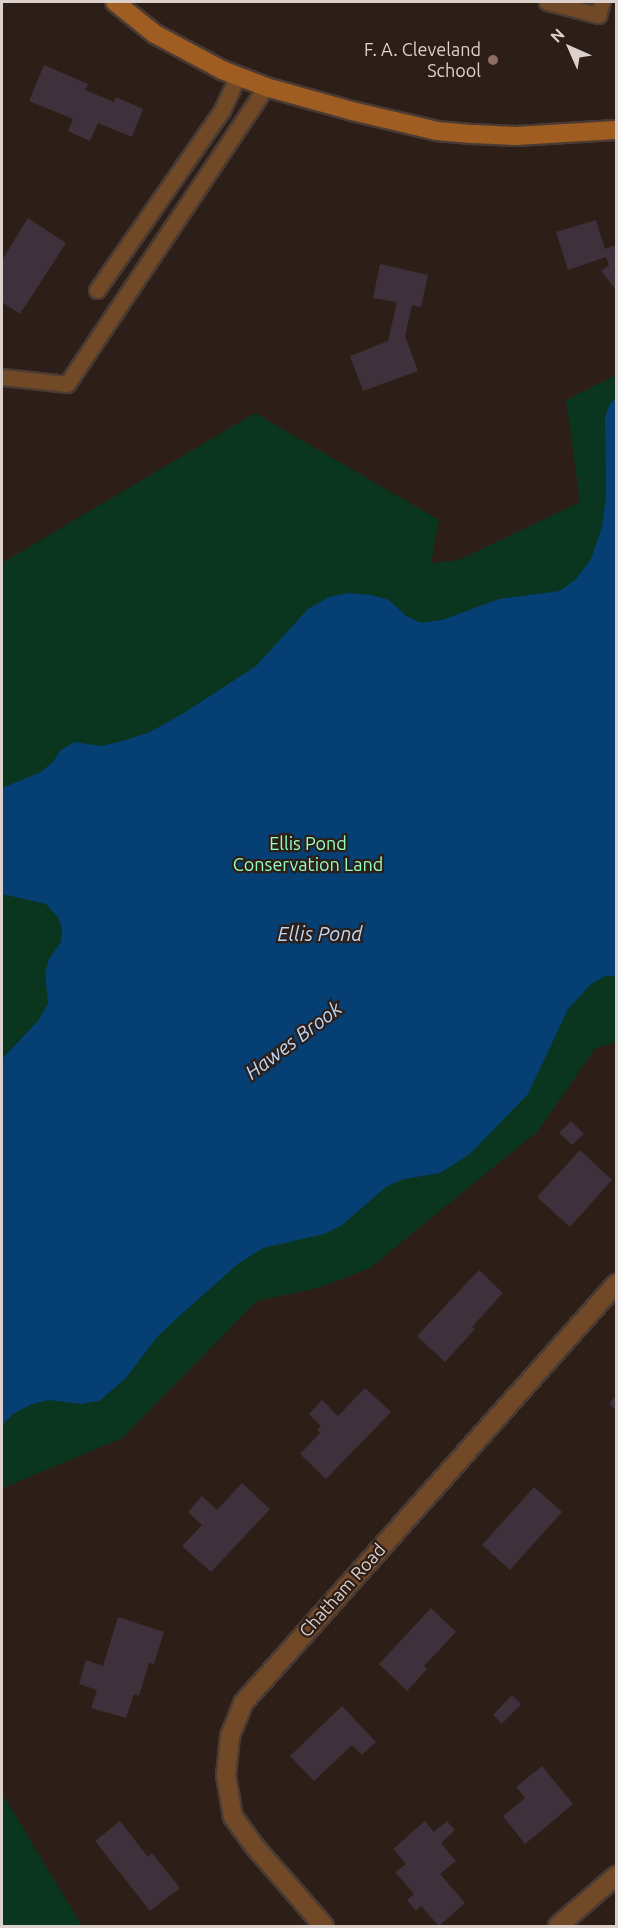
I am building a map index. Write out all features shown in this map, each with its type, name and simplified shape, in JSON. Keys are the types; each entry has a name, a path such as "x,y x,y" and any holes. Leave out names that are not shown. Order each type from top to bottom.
{"street":[{"path":"115,2 155,34 185,52 266,87 352,111 437,131 516,136 616,130"},
{"name":"Chatham Road","path":"324,1926 255,1847 233,1816 226,1776 230,1736 244,1702 616,1284"},
{"path":"558,1926 616,1876"}],"lane":[{"path":"547,2 598,15 602,2"},
{"path":"98,290 222,110 238,76"},
{"path":"2,377 67,384 266,87"}],"green space":[{"name":"Ellis Pond","path":"616,375 616,1042 595,1049 538,1131 370,1268 318,1288 257,1301 122,1438 3,1488 2,1492 2,563 255,413 439,520 431,563 459,560 580,502 566,400"},
{"path":"2,1793 82,1926 2,1926"}],"water":[{"name":"Ellis Pond","path":"616,398 616,976 605,976 591,984 568,1009 528,1094 470,1154 440,1173 404,1179 387,1186 342,1225 324,1234 263,1248 239,1263 157,1337 126,1378 99,1401 81,1404 49,1400 32,1404 13,1414 2,1426 2,1059 38,1021 48,1004 45,973 49,959 61,942 62,928 58,917 46,904 2,894 2,788 41,772 53,762 60,751 74,742 101,746 123,741 150,732 184,713 256,666 308,609 329,597 349,593 371,595 389,600 406,616 421,623 442,620 499,599 560,591 576,579 591,559 602,527 606,496 605,417 610,404"}],"building":[{"path":"44,65 88,84 85,90 114,102 116,97 143,109 132,137 98,123 90,141 68,131 73,119 29,101"},
{"path":"28,218 66,243 20,314 2,302 2,260"},
{"path":"596,220 605,249 616,245 616,290 601,271 609,265 606,257 568,270 556,232"},
{"path":"380,264 428,275 421,307 412,305 405,336 418,371 363,391 350,356 388,341 397,302 373,298"},
{"path":"571,1121 584,1134 572,1145 559,1133"},
{"path":"580,1150 612,1180 570,1227 537,1197"},
{"path":"479,1270 503,1293 472,1327 475,1329 445,1362 417,1336"},
{"path":"365,1388 391,1412 326,1479 300,1454 320,1433 317,1430 321,1426 309,1414 322,1400 338,1416"},
{"path":"616,1396 616,1411 609,1403"},
{"path":"242,1483 270,1509 211,1572 182,1546 202,1525 188,1512 202,1496 217,1510"},
{"path":"534,1487 562,1512 510,1570 482,1545"},
{"path":"431,1608 456,1632 424,1666 427,1669 407,1691 379,1664"},
{"path":"118,1617 164,1632 154,1664 149,1663 139,1696 134,1694 126,1718 91,1708 97,1690 79,1684 86,1660 103,1666"},
{"path":"512,1695 521,1704 502,1724 493,1715"},
{"path":"342,1706 376,1742 362,1755 352,1745 314,1781 290,1756"},
{"path":"542,1766 573,1804 525,1844 503,1816 525,1798 516,1787"},
{"path":"120,1821 148,1857 152,1853 180,1888 150,1911 95,1841"},
{"path":"425,1821 434,1832 447,1821 455,1830 441,1843 456,1861 440,1874 465,1903 439,1926 421,1906 416,1911 407,1900 414,1894 395,1872 406,1864 393,1849"}],"place":[{"name":"F. A. Cleveland School","path":"493,60"}],"park label":[{"name":"Ellis Pond Conservation Land","path":"308,854"}],"water label":[{"name":"Hawes Brook","path":"293,1040"}]}
